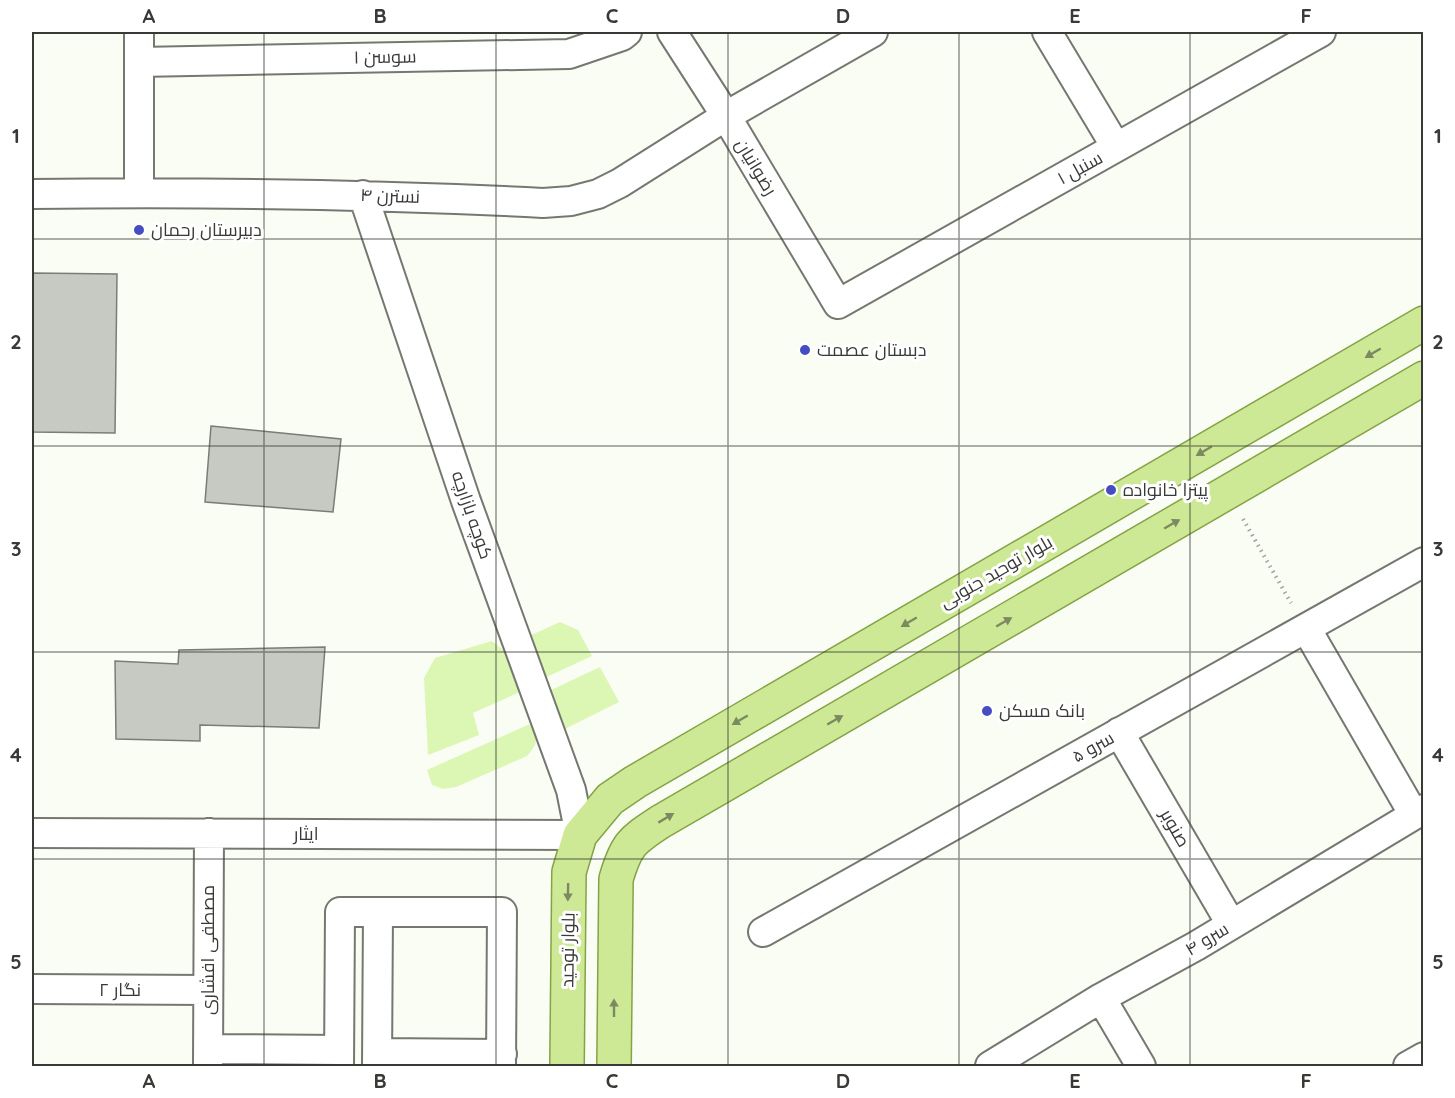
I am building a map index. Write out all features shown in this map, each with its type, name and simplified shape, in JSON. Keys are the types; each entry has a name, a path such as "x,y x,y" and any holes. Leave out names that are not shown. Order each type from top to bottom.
{"main road":[{"name":"بلوار توحید جنوبی","path":"580,835 610,799 634,782 1424,323"},
{"path":"614,1066 616,879 623,856 636,838 1424,378"},
{"path":"580,835 623,856"},
{"name":"بلوار توحید","path":"567,1066 569,872 580,835"}],"street":[{"path":"139,32 139,192"},
{"name":"سوسن ۱","path":"139,62 569,54 627,32"},
{"name":"رضوانیان","path":"672,32 726,116 838,304"},
{"name":"نسترن ۴","path":"32,194 139,192 363,195 543,203 571,201 598,194 620,183 726,116 873,32"},
{"path":"1047,32 1116,147"},
{"name":"سنبل ۱","path":"838,304 1321,32"},
{"name":"کوچه بازارچه","path":"363,195 466,501 571,790 580,835"},
{"name":"سرو ۵","path":"763,932 1424,562"},
{"path":"1306,628 1419,812"},
{"name":"صنوبر","path":"1119,732 1231,924"},
{"name":"سرو ۴","path":"990,1066 1419,812"},
{"name":"ایثار","path":"32,833 580,835"},
{"name":"مصطفی افشاری","path":"208,1058 209,833"},
{"path":"208,1058 339,1058 340,912 378,912 502,912 501,1060 377,1060 378,912"},
{"name":"نگار ۲","path":"32,989 208,990"},
{"path":"1101,999 1141,1066"},
{"path":"1408,1066 1424,1057"}],"path":[{"path":"1227,492 1306,628"}],"green space":[{"path":"560,622 578,630 592,656 542,679 527,637"},
{"path":"492,641 509,655 522,691 473,713 479,735 428,755 424,678 435,658"},
{"path":"600,667 619,702 563,730 547,692"},
{"path":"530,724 536,740 527,756 456,787 443,789 432,785 427,770"}],"building":[{"path":"32,273 117,274 115,433 32,432"},
{"path":"211,426 341,439 333,512 205,502"},
{"path":"325,647 319,728 200,725 200,741 116,739 115,661 178,664 179,650"}],"place":[{"name":"دبیرستان رحمان","path":"139,230"},
{"name":"دبستان عصمت","path":"805,350"},
{"name":"پیتزا خانواده","path":"1111,490"},
{"name":"بانک مسکن","path":"987,711"}]}
